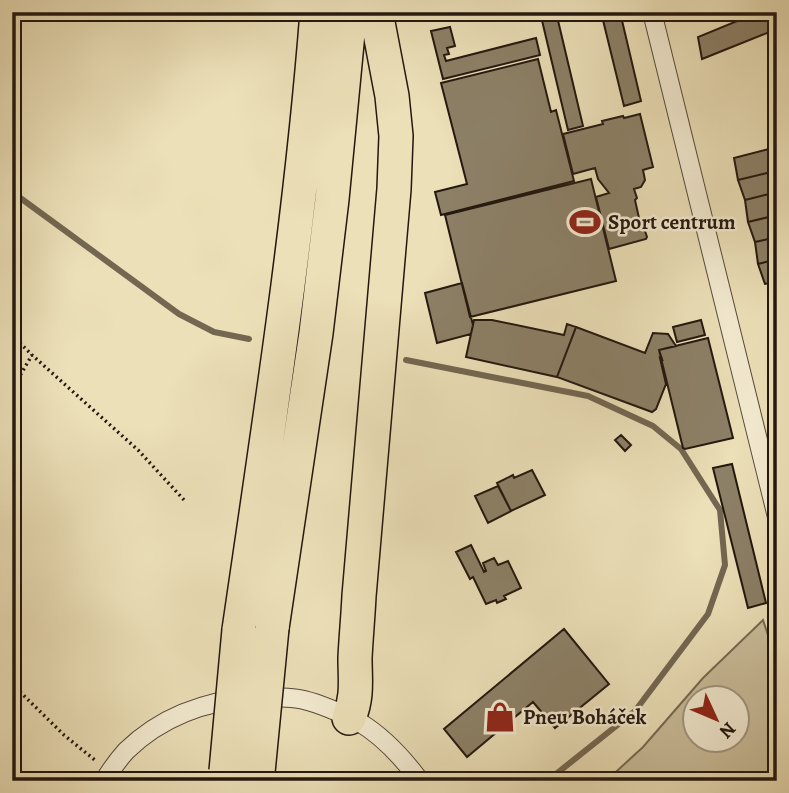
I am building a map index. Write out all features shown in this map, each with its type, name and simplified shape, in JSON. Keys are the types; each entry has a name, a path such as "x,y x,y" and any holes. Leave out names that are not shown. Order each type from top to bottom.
{"highway":[{"path":"242,776 239,630 284,326 300,195 317,12"},
{"path":"242,776 272,628 316,333 350,12"},
{"path":"349,718 356,696 355,658 359,596 395,176 396,136 392,96 376,12"}],"street":[{"path":"652,12 777,517"},
{"path":"107,776 125,752 163,722 213,702 275,697 304,700 360,723 404,760 420,781"}],"path":[{"path":"12,335 138,450 185,501"},
{"path":"12,389 32,355"},
{"path":"12,684 107,776"}],"shaded area":[{"path":"763,620 777,662 777,781 606,781 643,747 680,704 680,754 750,754 750,684 698,684"}],"building":[{"path":"540,12 556,12 583,126 568,130"},
{"path":"601,12 620,12 641,101 624,106"},
{"path":"759,12 777,12 777,29 702,59 698,37"},
{"path":"450,27 455,46 447,48 449,54 444,55 446,61 536,38 540,55 443,79 431,31"},
{"path":"538,59 551,112 556,110 574,181 441,215 435,192 467,184 441,83"},
{"path":"640,114 653,167 643,170 645,180 641,187 634,189 641,227 647,237 609,249 596,197 609,193 598,179 595,168 573,174 563,134 603,124 602,121"},
{"path":"769,149 775,171 738,180 734,158"},
{"path":"775,171 777,192 745,200 738,180"},
{"path":"591,179 616,281 470,317 445,215"},
{"path":"777,192 777,215 748,222 745,200"},
{"path":"777,215 777,237 755,242 748,222"},
{"path":"777,237 777,259 758,264 755,242"},
{"path":"777,259 777,282 765,284 758,264"},
{"path":"462,283 473,325 471,334 437,343 425,293"},
{"path":"777,308 777,339 769,310"},
{"path":"474,320 492,320 564,335 567,324 576,327 557,377 466,357"},
{"path":"701,320 705,335 677,342 673,327"},
{"path":"576,327 645,353 653,333 668,334 676,346 659,350 666,384 656,409 652,412 557,377"},
{"path":"708,338 733,438 685,449 659,350"},
{"path":"621,435 631,445 625,451 615,440"},
{"path":"732,464 766,603 748,608 713,468"},
{"path":"532,470 545,495 511,511 497,483"},
{"path":"498,486 511,511 488,523 475,496"},
{"path":"471,545 484,572 483,563 494,558 498,565 508,561 521,588 504,596 506,599 486,604 473,577 470,579 456,552"},
{"path":"564,629 609,684 555,728 533,702 467,757 444,729"}],"waterway":[{"path":"12,194 179,314 214,332 249,339"},
{"path":"406,360 588,396 653,426 681,449 720,510 725,565 708,614 635,711 551,778"}],"place":[{"name":"Sport centrum","path":"585,222"},
{"name":"Pneu Boháček","path":"500,717"}]}
